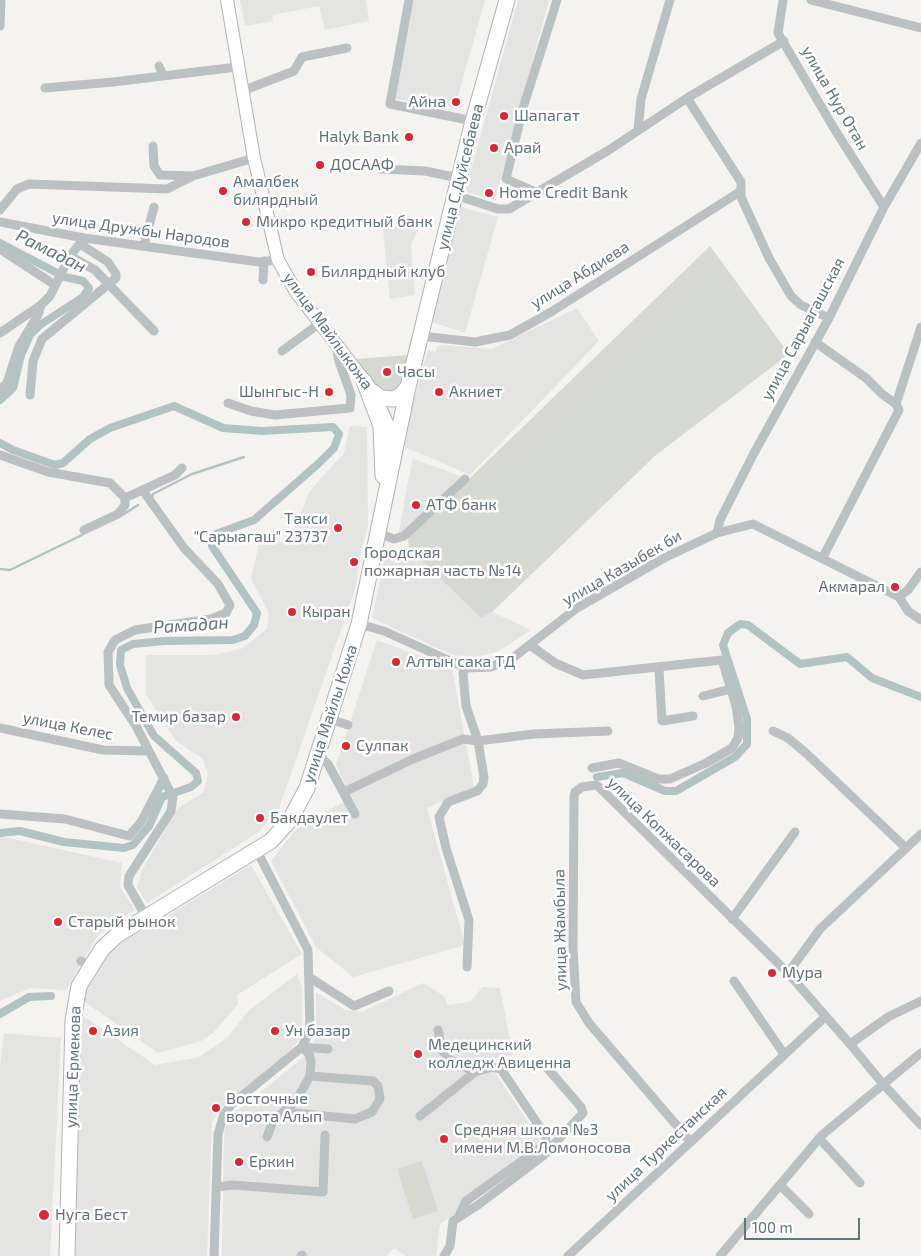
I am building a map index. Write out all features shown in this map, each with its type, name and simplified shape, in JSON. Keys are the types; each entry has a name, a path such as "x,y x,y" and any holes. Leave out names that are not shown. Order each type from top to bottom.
{"main road":[{"name":"улица С.Дуйсебаева","path":"396,443 473,121 507,0"},
{"path":"368,387 381,398 393,399 400,396 408,387"},
{"path":"368,387 381,426 383,478 386,492"},
{"name":"улица Майлы Кожа","path":"257,851 283,837 305,792 330,719 359,624 396,443"},
{"name":"улица Ермекова","path":"67,1256 75,998 78,986 91,965 117,935 257,851"}],"street":[{"path":"0,26 1,0"},
{"name":"улица Майлыкожа","path":"227,0 254,158 278,260 296,292 340,347 368,387 396,443"},
{"path":"409,0 390,104 473,121"},
{"path":"538,193 506,179 524,108 557,0"},
{"path":"638,130 641,99 670,0"},
{"name":"улица Нур Отан","path":"783,0 778,33 835,130 884,206"},
{"path":"811,0 921,28"},
{"path":"455,195 498,209 509,209 538,193 687,98 784,41"},
{"path":"242,91 294,71 302,57 347,48"},
{"path":"159,66 163,76"},
{"path":"45,88 237,67"},
{"path":"687,98 740,182 741,198 768,258 791,296 801,305 828,318"},
{"name":"улица Сарыагашская","path":"717,532 720,520 739,481 828,318 884,206 921,143"},
{"path":"153,146 154,166 160,176 156,188"},
{"path":"10,224 0,211 17,189 29,184 167,189 193,176 254,158"},
{"path":"382,169 403,173 459,178"},
{"path":"160,176 193,176"},
{"name":"улица Абдиева","path":"421,336 475,342 510,335 551,312 741,191"},
{"path":"144,245 154,207"},
{"name":"улица Дружбы Народов","path":"0,222 82,241 144,245 264,262 278,260"},
{"path":"0,333 41,305 50,296 70,256 82,241 112,267 116,278 112,283 108,284 42,339 33,361 30,396"},
{"path":"0,249 56,282"},
{"path":"70,256 95,270 154,331"},
{"path":"263,280 264,262"},
{"path":"0,390 7,383 19,346 38,315 41,305"},
{"path":"282,351 320,323"},
{"path":"896,404 921,327"},
{"path":"815,342 866,378 882,394 896,404 899,410 823,557"},
{"path":"228,403 251,411 275,415 350,408 351,395 337,352 340,347"},
{"path":"0,455 48,472 110,483 120,496 125,498 144,492 175,475 182,468"},
{"path":"378,533 394,539 404,536 465,479"},
{"path":"144,492 184,548 218,584 230,605 226,613 220,616 134,630 115,640 110,645 107,661 109,685 136,726 170,788 173,798 171,811 129,876 128,885 133,904 146,917"},
{"path":"84,530 118,514 125,505 125,498"},
{"name":"улица Казыбек би","path":"359,624 384,631 466,668 480,668 503,664 577,608 664,558 717,532 753,524 823,557 900,597 908,611 921,620"},
{"path":"900,597 908,590 921,572"},
{"path":"530,644 555,662 583,675 722,660 737,714 738,738 732,748 706,763 670,779 658,779 619,763 592,768"},
{"path":"466,668 462,673 466,706 478,741 484,778 481,788 448,802 439,817 446,848 469,920 467,967"},
{"path":"659,668 662,721 693,716"},
{"path":"703,696 731,689"},
{"path":"330,719 348,726"},
{"name":"улица Келес","path":"0,728 103,750 148,751"},
{"path":"344,792 464,739 478,741 534,734 608,730"},
{"path":"773,731 788,738 906,848"},
{"path":"318,754 328,764 355,814"},
{"path":"0,814 65,819 129,836 141,822 164,778"},
{"name":"улица Копжасарова","path":"574,797 575,792 582,787 598,786 788,973"},
{"name":"улица Жамбыла","path":"574,797 573,948 576,1002 589,1023 690,1142"},
{"path":"732,919 795,832"},
{"path":"921,834 820,929 788,973 817,1004 825,1017 850,1044 882,1084 921,1125"},
{"path":"214,1256 218,1134 224,1114 232,1104 302,1048 310,1030 308,957 302,935 257,851"},
{"path":"309,977 354,1006 389,990"},
{"path":"734,981 784,1054"},
{"path":"850,1044 888,1017 921,1001"},
{"name":"улица Туркестанская","path":"568,1256 825,1017"},
{"path":"438,1030 442,1050 449,1059 475,1072"},
{"path":"287,1047 294,1055"},
{"path":"302,1048 328,1049"},
{"path":"267,1137 273,1121 286,1112 296,1101 310,1076 311,1061 302,1048"},
{"path":"720,1256 820,1138 921,1052"},
{"path":"420,1116 475,1072 492,1067 500,1069 545,1135 546,1142 466,1201 458,1218 451,1227 450,1246 444,1256"},
{"path":"458,1218 543,1156 584,1114 581,1107 548,1069"},
{"path":"286,1112 355,1119 368,1116 377,1107 380,1098 378,1086 373,1081 310,1076"},
{"path":"216,1186 233,1185 323,1192 324,1135"},
{"path":"820,1138 860,1183"},
{"path":"780,1185 809,1214"}],"shaded area":[{"path":"240,0 366,0 369,21 325,30 319,6 272,15 273,21 245,26"},
{"path":"414,0 485,0 455,107 395,99"},
{"path":"518,0 549,0 495,199 465,192"},
{"path":"461,207 498,217 465,333 432,322"},
{"path":"394,223 421,224 411,245 415,295 390,299 383,229"},
{"path":"710,246 789,354 656,455 492,612 481,618 409,548 408,538"},
{"path":"577,308 599,341 470,475 405,447 408,420 428,350 436,352 437,347 442,345 492,349"},
{"path":"408,355 401,386 396,395 378,391 356,359"},
{"path":"350,426 367,427 368,526 361,550 355,590 278,811 259,832 147,903 137,888 142,870 178,808 204,792 208,774 202,758 176,741 146,694 146,655 213,655 241,649 267,629 269,613 251,579 260,539 289,544 309,492 344,453"},
{"path":"413,459 461,476 398,537 407,486"},
{"path":"387,548 409,548 481,617 492,612 531,630 497,652 476,657 452,655 372,618"},
{"path":"377,640 452,668 474,787 427,808 465,945 353,977 316,947 271,861 298,827 351,798 336,765"},
{"name":"Старый рынок","path":"0,836 122,863 120,887 135,910 98,935 66,990 30,988 0,1001"},
{"path":"251,865 302,954 237,995 238,1004 214,1032 201,1041 158,1053 82,1000 85,984 108,953 126,936 139,933"},
{"path":"297,974 302,988 302,1037 280,1062 222,1107 212,1122 207,1256 72,1256 79,1013 155,1065 199,1057 227,1038 248,1011"},
{"path":"423,983 444,996 447,1005 471,1002 482,987 500,988 513,1055 490,1059 491,1067 545,1147 542,1152 440,1224 436,1256 406,1256 394,1248 386,1256 222,1256 224,1136 227,1122 237,1111 310,1052 316,1036 316,992 345,1010 362,1012"},
{"path":"4,1033 61,1038 50,1256 0,1256 0,1066"},
{"path":"422,1161 438,1211 413,1219 397,1169"}],"waterway":[{"name":"Рамадан","path":"0,243 65,277 83,281 89,288 83,297 40,325 30,335 21,355 13,388 0,400"},
{"name":"Рамадан","path":"0,443 13,450 55,465 63,463 90,439 110,428 174,406 223,428 262,431 333,427 339,434 334,448 254,520 216,534 212,546 257,613 254,625 245,636 233,640 164,641 133,644 121,650 120,665 127,688 154,736 196,773 198,781 191,787 162,797 149,826 133,845 124,848 64,842 20,831 0,833"},
{"path":"152,498 153,494 192,474 244,457"},
{"path":"121,516 138,505"},
{"path":"0,569 10,570 84,534"},
{"path":"597,777 623,773 665,791 676,791 735,757 747,744 747,719 723,645 728,633 740,624 748,625 800,664 847,657 872,678 921,697"},
{"name":"Рамадан","path":"0,1014 29,997 51,996"}],"place":[{"name":"Айна","path":"456,102"},
{"name":"Шапагат","path":"504,116"},
{"name":"Halyk Bank","path":"409,137"},
{"name":"Арай","path":"494,148"},
{"name":"ДОСААФ","path":"320,165"},
{"name":"Амалбек билярдный","path":"223,191"},
{"name":"Home Credit Bank","path":"489,193"},
{"name":"Микро кредитный банк","path":"246,222"},
{"name":"Билярдный клуб","path":"311,272"},
{"name":"Часы","path":"387,372"},
{"name":"Шынгыс-Н","path":"329,392"},
{"name":"Акниет","path":"439,392"},
{"name":"АТФ банк","path":"416,505"},
{"name":"Такси \"Сарыагаш\" 23737","path":"338,528"},
{"name":"Городская пожарная часть №14","path":"354,562"},
{"name":"Акмарал","path":"895,587"},
{"name":"Кыран","path":"292,612"},
{"name":"Алтын сака ТД","path":"396,662"},
{"name":"Темир базар","path":"236,717"},
{"name":"Сулпак","path":"346,746"},
{"name":"Бакдаулет","path":"260,818"},
{"name":"Старый рынок","path":"58,922"},
{"name":"Мура","path":"772,973"},
{"name":"Азия","path":"93,1031"},
{"name":"Ун базар","path":"275,1031"},
{"name":"Медецинский колледж Авиценна","path":"418,1054"},
{"name":"Восточные ворота Алып","path":"216,1108"},
{"name":"Средняя школа №3 имени М.В.Ломоносова","path":"444,1139"},
{"name":"Еркин","path":"239,1162"},
{"name":"Нуга Бест","path":"44,1215"}]}
